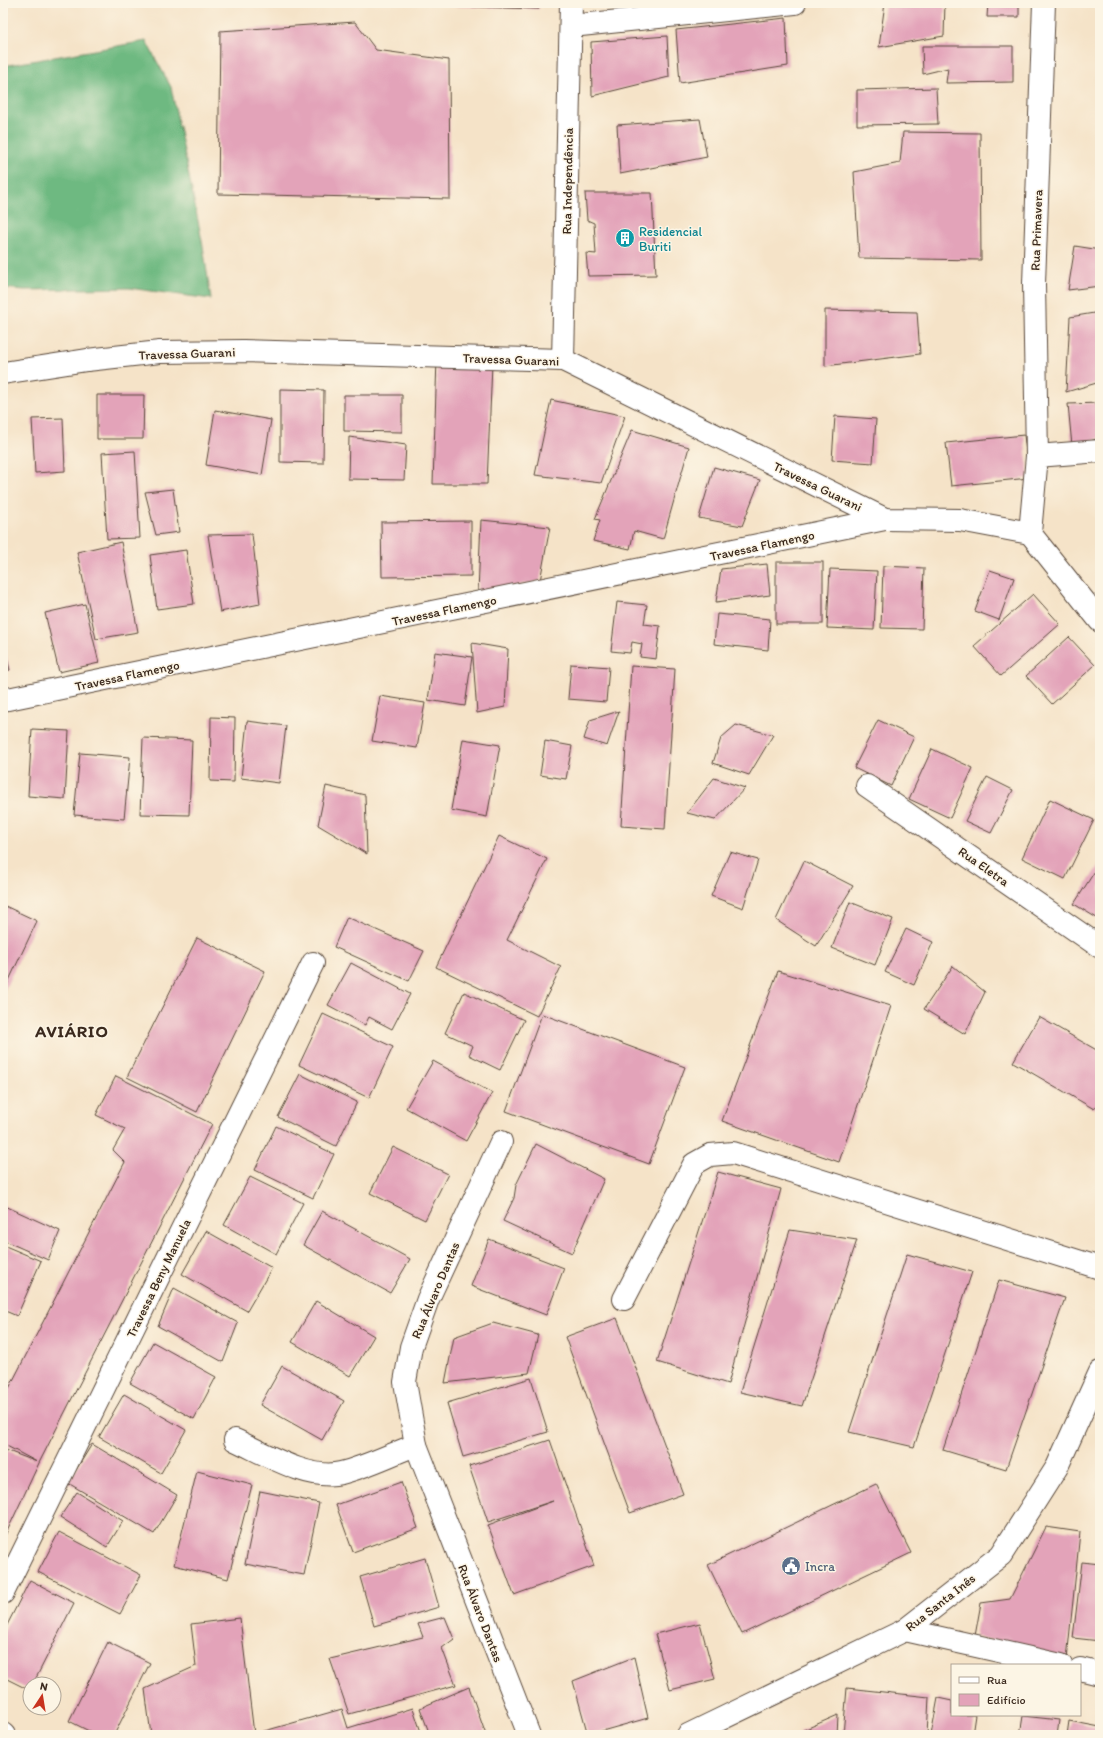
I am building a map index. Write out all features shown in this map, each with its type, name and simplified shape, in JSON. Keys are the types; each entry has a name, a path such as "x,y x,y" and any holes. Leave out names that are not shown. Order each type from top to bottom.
{"street":[{"name":"Rua Independência","path":"563,360 571,3"},
{"path":"571,26 795,3"},
{"name":"Rua Primavera","path":"1037,456 1034,284 1044,3"},
{"name":"Travessa Guarani","path":"3,373 86,360 160,352 243,352 563,360 886,519 960,520 1030,533"},
{"path":"1100,451 1037,456 1030,533 1100,621"},
{"name":"Travessa Flamengo","path":"3,700 886,519"},
{"name":"Rua Eletra","path":"867,786 1100,947"},
{"name":"Travessa Beny Manuela","path":"3,1593 312,963"},
{"name":"Rua Álvaro Dantas","path":"501,1142 428,1299 411,1347 405,1382 416,1446 529,1735"},
{"path":"624,1299 694,1164 710,1155 733,1153 1100,1268"},
{"name":"Rua Santa Inês","path":"688,1735 905,1630 1001,1555 1057,1467 1098,1379"},
{"path":"235,1440 298,1469 319,1473 340,1473 416,1446"},
{"path":"905,1630 1057,1664"},
{"path":"1081,1669 1100,1674"}],"green space":[{"path":"146,41 171,87 203,246 211,299 129,288 25,290 3,288 3,66"}],"building":[{"path":"447,3 539,3 539,9 447,6"},
{"path":"885,3 945,3 944,36 879,47"},
{"path":"988,3 1019,3 1019,17 987,17"},
{"path":"786,18 788,66 680,83 676,30"},
{"path":"355,22 376,50 449,60 450,199 218,194 220,31"},
{"path":"667,36 669,77 592,96 591,42"},
{"path":"922,46 1013,46 1013,82 946,83 948,68 923,74"},
{"path":"936,88 938,124 857,125 857,90"},
{"path":"700,119 707,157 620,174 617,125"},
{"path":"903,132 980,133 981,260 859,258 854,172 900,163"},
{"name":"Residencial Buriti","path":"585,193 652,193 656,275 588,276 586,253 596,254 594,223 587,220"},
{"path":"1075,246 1100,250 1100,286 1068,290"},
{"path":"825,310 917,312 920,354 825,366"},
{"path":"1100,312 1100,382 1066,392 1070,317"},
{"path":"437,358 492,364 487,484 433,484"},
{"path":"280,389 324,390 323,463 280,462"},
{"path":"97,395 144,395 143,439 97,439"},
{"path":"344,395 402,395 402,432 344,431"},
{"path":"551,400 625,416 601,483 535,475"},
{"path":"1100,403 1100,438 1072,446 1068,404"},
{"path":"215,410 271,420 262,475 206,465"},
{"path":"835,416 876,419 873,463 832,460"},
{"path":"63,418 65,471 35,473 32,419"},
{"path":"632,430 689,447 663,539 634,531 630,549 593,541 600,520 595,519"},
{"path":"1024,435 1029,478 951,486 946,443"},
{"path":"349,437 406,445 404,480 348,479"},
{"path":"135,451 140,538 107,539 102,453"},
{"path":"714,467 760,480 742,526 699,518"},
{"path":"173,489 179,532 156,535 145,492"},
{"path":"481,520 550,527 540,581 478,593"},
{"path":"471,521 471,576 382,577 381,522"},
{"path":"252,534 260,604 220,612 208,535"},
{"path":"121,542 138,632 96,639 77,552"},
{"path":"186,550 194,604 157,609 150,555"},
{"path":"776,562 823,562 823,624 776,624"},
{"path":"767,564 770,595 716,602 721,569"},
{"path":"883,566 924,568 922,629 881,628"},
{"path":"830,569 877,571 874,630 827,628"},
{"path":"990,570 1014,578 999,620 975,611"},
{"path":"1033,594 1060,624 1001,676 974,646"},
{"path":"617,602 647,605 644,624 660,626 656,659 640,657 642,644 632,642 630,653 611,651"},
{"path":"85,604 99,663 59,672 45,613"},
{"path":"717,614 770,619 768,650 714,644"},
{"path":"1069,637 1095,665 1052,704 1026,676"},
{"path":"3,643 10,670 3,672"},
{"path":"472,643 508,649 505,707 477,713"},
{"path":"435,652 472,657 465,706 428,700"},
{"path":"571,664 609,667 606,702 568,699"},
{"path":"631,666 675,669 665,829 621,826"},
{"path":"380,696 425,703 417,748 372,741"},
{"path":"619,711 607,746 584,739 590,720"},
{"path":"211,717 235,718 234,782 210,781"},
{"path":"878,720 914,737 891,786 854,768"},
{"path":"247,721 286,726 279,783 241,778"},
{"path":"736,725 773,735 749,775 713,763 721,738"},
{"path":"32,729 69,731 65,799 28,796"},
{"path":"143,738 192,740 189,815 140,814"},
{"path":"463,739 500,745 487,817 451,810"},
{"path":"545,741 572,746 566,779 540,775"},
{"path":"932,749 973,768 950,818 909,799"},
{"path":"80,753 130,757 124,819 74,815"},
{"path":"987,777 1013,790 991,833 965,821"},
{"path":"714,778 745,788 715,820 687,813"},
{"path":"326,786 365,795 367,854 318,825"},
{"path":"1050,799 1094,820 1065,879 1022,858"},
{"path":"499,836 547,859 507,940 561,967 537,1016 436,967"},
{"path":"730,852 758,860 743,908 711,896"},
{"path":"804,861 853,886 816,946 776,920"},
{"path":"1100,863 1100,920 1074,904"},
{"path":"850,902 893,919 875,965 832,948"},
{"path":"3,905 37,921 3,993"},
{"path":"347,917 424,951 409,981 334,947"},
{"path":"906,929 933,942 914,985 885,972"},
{"path":"197,938 265,971 197,1112 127,1077"},
{"path":"351,963 410,994 392,1029 369,1017 365,1025 328,1005"},
{"path":"953,966 985,992 965,1034 924,1009"},
{"path":"778,971 891,1006 839,1162 722,1121"},
{"path":"464,992 524,1020 500,1070 469,1055 473,1046 445,1033"},
{"path":"323,1014 393,1047 369,1098 299,1065"},
{"path":"542,1014 685,1067 649,1164 506,1111"},
{"path":"1039,1017 1100,1052 1100,1098 1094,1109 1013,1062"},
{"path":"433,1061 492,1093 466,1141 406,1108"},
{"path":"300,1074 357,1102 336,1146 278,1117"},
{"path":"116,1076 212,1124 39,1463 3,1540 3,1449 37,1462 3,1444 3,1400 125,1162 113,1150 125,1129 96,1115"},
{"path":"276,1126 334,1154 313,1198 255,1170"},
{"path":"536,1144 604,1179 572,1253 503,1221 514,1198 516,1185"},
{"path":"393,1147 448,1174 425,1220 370,1193"},
{"path":"718,1172 781,1189 728,1384 657,1362"},
{"path":"250,1177 303,1203 276,1254 224,1225"},
{"path":"3,1205 60,1231 48,1260 3,1240"},
{"path":"322,1211 410,1259 390,1293 303,1245"},
{"path":"790,1230 857,1240 802,1406 740,1392"},
{"path":"206,1231 272,1268 247,1311 182,1274"},
{"path":"489,1239 564,1268 546,1315 471,1286"},
{"path":"3,1245 41,1261 17,1316 3,1310"},
{"path":"907,1254 972,1272 914,1447 849,1432"},
{"path":"999,1280 1065,1298 1006,1469 943,1450"},
{"path":"174,1288 238,1323 223,1362 158,1326"},
{"path":"316,1301 374,1336 350,1376 292,1342"},
{"path":"617,1318 683,1494 630,1513 565,1337"},
{"path":"493,1323 538,1335 529,1373 445,1383 454,1337"},
{"path":"153,1342 216,1377 194,1419 130,1383"},
{"path":"282,1366 344,1401 322,1440 260,1405"},
{"path":"531,1378 548,1432 463,1457 447,1403"},
{"path":"124,1394 186,1430 161,1473 99,1437"},
{"path":"550,1440 594,1566 514,1595 488,1525 553,1501 488,1522 469,1466"},
{"path":"92,1444 177,1495 154,1534 68,1483"},
{"path":"197,1471 252,1485 228,1579 174,1565"},
{"path":"401,1482 418,1528 353,1552 336,1505"},
{"path":"876,1484 911,1553 742,1634 708,1565"},
{"path":"260,1491 319,1503 304,1575 245,1564"},
{"path":"77,1492 123,1521 107,1547 60,1517"},
{"path":"1046,1527 1080,1532 1067,1659 975,1636 981,1603 1010,1599"},
{"path":"59,1532 141,1575 120,1614 38,1572"},
{"path":"425,1558 439,1607 374,1626 360,1577"},
{"path":"1082,1562 1100,1564 1100,1641 1073,1638"},
{"path":"30,1580 74,1603 37,1676 22,1676 22,1686 3,1677 3,1633"},
{"path":"445,1617 454,1639 442,1648 456,1685 349,1714 330,1659 423,1637 418,1624"},
{"path":"240,1618 254,1734 342,1709 348,1728 413,1708 422,1735 151,1735 145,1689 196,1666 191,1624"},
{"path":"700,1623 715,1679 670,1690 655,1634"},
{"path":"108,1642 150,1663 114,1735 97,1735 69,1721"},
{"path":"634,1657 648,1718 588,1735 573,1681"},
{"path":"469,1687 486,1735 430,1735 420,1708"},
{"path":"847,1688 929,1697 927,1735 843,1735"},
{"path":"938,1698 951,1701 951,1716 975,1716 972,1735 931,1735"},
{"path":"838,1715 837,1735 800,1735 799,1732"},
{"path":"1023,1716 1059,1720 1057,1735 1020,1735"},
{"path":"1069,1721 1100,1727 1100,1735 1067,1735"}],"place":[{"name":"Residencial Buriti","path":"625,238"},
{"name":"Incra","path":"791,1566"}],"district":[{"name":"AVIÁRIO","path":"72,1031"}]}
